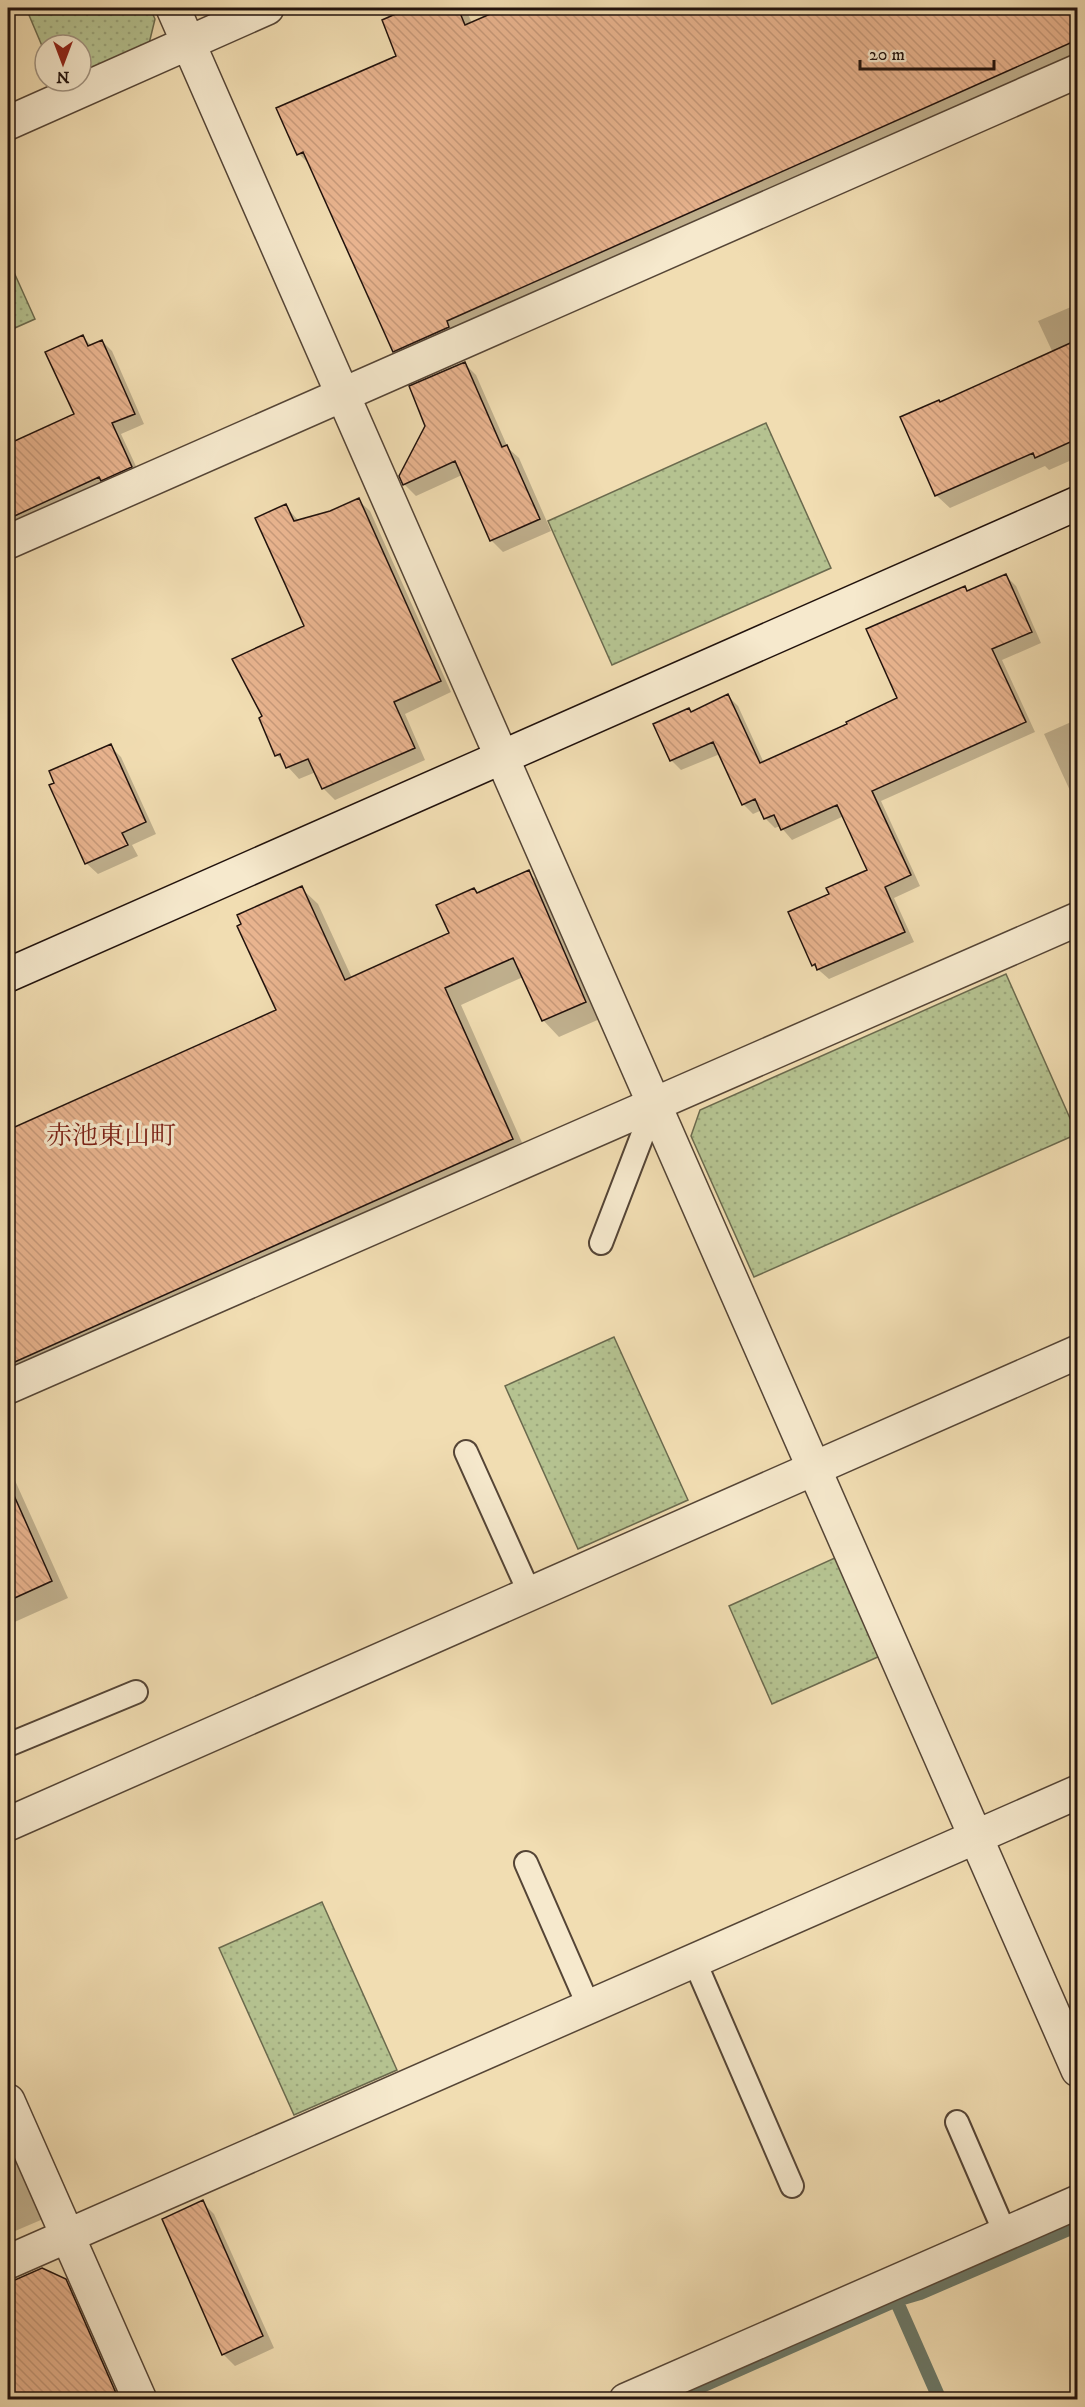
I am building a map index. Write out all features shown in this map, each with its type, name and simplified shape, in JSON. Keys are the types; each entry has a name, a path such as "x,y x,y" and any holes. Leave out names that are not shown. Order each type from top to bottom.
{"street":[{"path":"173,8 1077,2070"},
{"path":"8,123 267,8"},
{"path":"8,542 1077,70"},
{"path":"8,975 1077,503"},
{"path":"8,1387 1077,919"},
{"path":"8,1824 1077,1352"},
{"path":"8,2262 1077,1792"},
{"path":"8,2101 140,2400"},
{"path":"626,2400 1077,2202"}],"lane":[{"path":"601,1243 654,1104"},
{"path":"466,1452 530,1594"},
{"path":"8,1745 136,1692"},
{"path":"526,1863 589,2007"},
{"path":"694,1960 792,2186"},
{"path":"957,2122 1005,2233"}],"green space":[{"path":"26,8 150,8 155,19 148,48 93,72 93,33 37,33"},
{"path":"8,259 35,319 8,331"},
{"path":"766,423 831,568 612,665 548,521"},
{"path":"1006,974 1077,1134 754,1277 691,1136 700,1110"},
{"path":"614,1337 688,1500 578,1549 505,1386"},
{"path":"837,1557 880,1656 772,1704 729,1606"},
{"path":"322,1902 397,2070 294,2115 219,1948"}],"building":[{"path":"409,8 458,8 465,25 504,8 1077,8 1077,40 447,321 449,327 393,352 303,152 297,155 276,108 396,56 382,20"},
{"path":"83,335 88,346 102,340 135,414 112,423 132,467 101,481 99,477 8,519 8,444 74,414 45,352"},
{"path":"1077,340 1077,439 1035,458 1033,453 935,496 900,417 939,400 940,402"},
{"path":"465,362 502,447 507,445 540,519 490,541 455,461 403,485 399,476 425,426 409,386"},
{"path":"359,498 441,681 394,702 415,748 322,789 308,759 286,768 280,754 275,756 259,718 262,716 232,659 304,626 255,518 286,504 294,521 330,511"},
{"path":"1006,574 1032,632 992,649 1026,722 872,791 911,875 885,887 905,932 817,970 815,964 812,966 788,912 829,894 826,888 867,870 837,805 781,830 774,815 764,819 755,799 742,805 713,742 670,761 653,724 689,708 691,712 728,694 760,763 847,724 846,722 897,698 866,629 965,586 967,591"},
{"path":"111,744 146,822 122,833 128,845 85,864 49,785 54,783 49,771"},
{"path":"529,870 586,1002 542,1021 513,958 445,988 513,1139 8,1365 8,1130 276,1010 237,926 241,924 237,915 302,886 345,980 449,933 436,905 474,888 477,893"},
{"path":"8,1482 52,1581 8,1601"},
{"path":"203,2200 263,2336 222,2355 162,2219"},
{"path":"42,2268 66,2279 119,2400 8,2400 8,2283"}],"waterway":[{"path":"670,2400 896,2300 920,2293 1078,2225"},
{"path":"896,2300 940,2400"}],"district":[{"name":"赤池東山町","path":"111,1135"}]}
